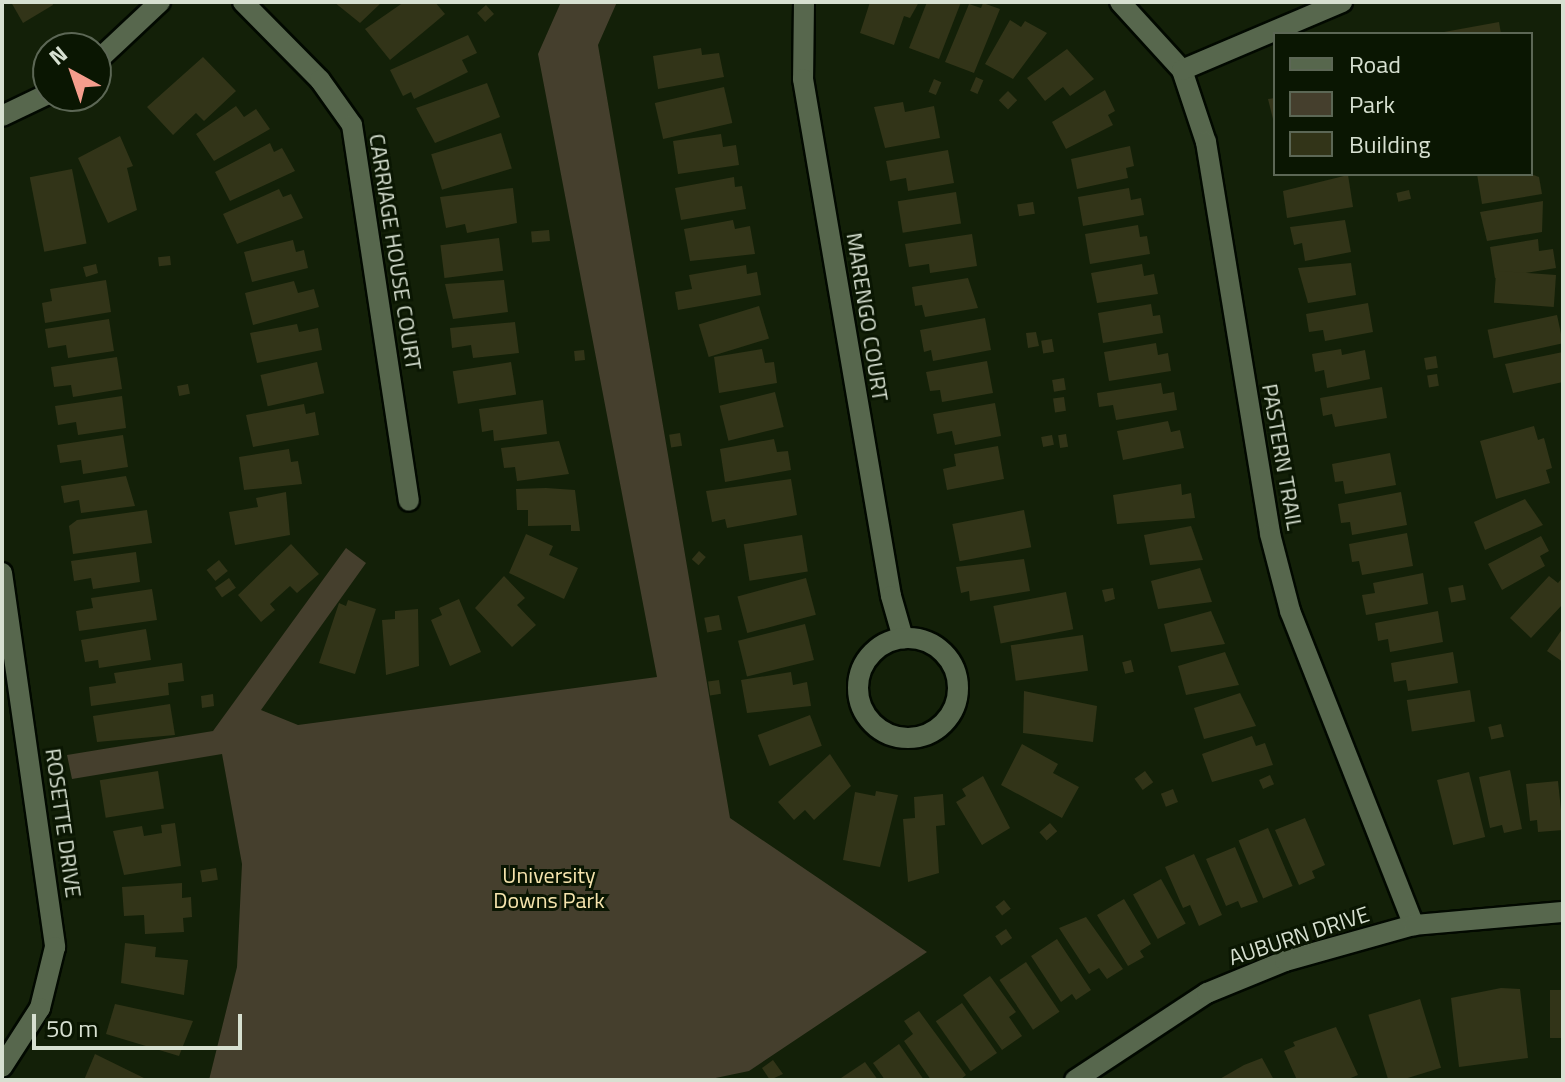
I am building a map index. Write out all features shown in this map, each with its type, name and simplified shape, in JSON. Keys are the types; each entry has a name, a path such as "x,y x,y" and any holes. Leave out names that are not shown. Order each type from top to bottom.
{"street":[{"path":"112,47 160,2"},
{"name":"CARRIAGE HOUSE COURT","path":"243,2 320,80 352,125 409,501"},
{"name":"MARENGO COURT","path":"804,2 803,79 883,556 903,638"},
{"name":"PASTERN TRAIL","path":"1120,2 1182,70 1206,142 1270,534 1290,611 1414,925"},
{"path":"1182,70 1342,2"},
{"path":"2,116 32,102"},
{"name":"ROSETTE DRIVE","path":"2,573 55,947 40,1008 2,1067"},
{"path":"903,638 933,644 951,660 957,677 952,712 937,729 920,737 885,733 865,714 858,698 858,681 867,658 880,646 903,638"},
{"name":"AUBURN DRIVE","path":"1075,1080 1207,993 1285,961 1414,925 1563,912"}],"green space":[{"name":"University Downs Park","path":"561,2 617,2 598,45 730,818 927,952 749,1071 706,1080 209,1080 237,967 242,864 222,754 72,779 67,755 213,731 346,548 366,563 261,710 298,725 657,677 538,54"}],"building":[{"path":"11,2 52,2 53,5 23,23"},
{"path":"334,2 382,2 360,23"},
{"path":"404,2 435,2 445,14 390,60 365,29"},
{"path":"870,2 919,2 910,18 904,16 894,45 860,33"},
{"path":"927,2 961,2 939,59 909,48"},
{"path":"983,3 1000,9 974,73 945,62 969,4 981,8"},
{"path":"486,5 494,14 485,22 477,13"},
{"path":"1010,20 1021,27 1025,21 1047,33 1013,79 985,64"},
{"path":"1499,22 1501,32 1444,32"},
{"path":"468,35 477,53 462,60 468,72 414,99 411,92 403,96 390,70"},
{"path":"701,48 702,55 719,53 724,77 658,89 653,56"},
{"path":"1067,49 1094,79 1070,96 1063,87 1045,101 1027,78"},
{"path":"203,57 236,91 204,121 196,113 173,135 147,107"},
{"path":"976,77 983,80 978,94 970,91"},
{"path":"934,79 941,82 936,95 929,92"},
{"path":"487,83 500,117 435,143 416,108"},
{"path":"724,87 732,123 663,139 655,103"},
{"path":"1105,90 1115,111 1108,115 1113,125 1066,149 1052,122"},
{"path":"1008,91 1017,100 1008,109 999,100"},
{"path":"1273,98 1273,119 1268,99"},
{"path":"903,102 905,112 934,106 940,138 885,148 874,107"},
{"path":"236,106 244,117 256,109 270,129 214,161 196,134"},
{"path":"501,133 512,168 442,190 431,154"},
{"path":"721,134 723,147 736,145 739,165 678,174 673,141"},
{"path":"120,136 133,166 127,168 137,210 108,223 78,158"},
{"path":"270,143 274,152 282,148 295,171 230,201 215,172"},
{"path":"1130,146 1134,166 1126,168 1128,178 1077,189 1071,159"},
{"path":"948,150 954,183 908,191 906,178 890,181 886,161"},
{"path":"72,169 87,244 44,252 30,177"},
{"path":"1348,176 1353,207 1287,218 1283,191"},
{"path":"1477,176 1539,177 1542,194 1482,204"},
{"path":"734,177 735,187 742,186 746,209 681,220 675,188"},
{"path":"513,188 517,223 467,233 465,224 446,228 440,197"},
{"path":"1129,188 1131,200 1141,198 1144,215 1083,226 1078,197"},
{"path":"279,189 283,197 291,194 303,218 237,244 223,214"},
{"path":"1409,190 1411,199 1398,202 1396,193"},
{"path":"956,192 961,224 903,233 898,201"},
{"path":"1543,201 1542,232 1487,241 1480,212"},
{"path":"1033,202 1035,214 1019,216 1017,205"},
{"path":"733,220 735,229 750,226 755,254 690,261 684,229"},
{"path":"1345,220 1351,252 1305,261 1302,243 1294,245 1290,227"},
{"path":"1138,225 1140,237 1147,236 1150,254 1090,264 1085,234"},
{"path":"549,230 550,241 532,243 531,232"},
{"path":"972,234 977,266 930,273 929,264 909,267 905,244"},
{"path":"499,238 503,271 444,278 440,245"},
{"path":"1538,239 1539,251 1553,249 1556,268 1495,278 1490,247"},
{"path":"293,240 296,252 304,250 308,268 252,282 244,252"},
{"path":"170,256 171,265 159,266 158,257"},
{"path":"1351,263 1356,295 1308,303 1298,268"},
{"path":"96,264 98,273 86,277 83,267"},
{"path":"1142,264 1144,276 1154,274 1158,294 1097,303 1091,273"},
{"path":"746,265 747,274 757,272 761,295 678,310 675,292 692,289 689,275"},
{"path":"1496,271 1556,275 1554,307 1494,303"},
{"path":"968,278 978,308 925,317 922,305 915,306 912,287"},
{"path":"106,280 111,312 45,323 42,303 52,301 50,289"},
{"path":"504,280 508,312 453,319 445,284"},
{"path":"294,281 298,293 314,289 319,307 253,325 245,293"},
{"path":"1368,303 1373,332 1325,341 1323,330 1309,332 1306,314"},
{"path":"1151,304 1153,316 1160,315 1163,333 1103,343 1098,313"},
{"path":"759,306 769,339 709,357 699,324"},
{"path":"1557,315 1563,343 1494,358 1488,330"},
{"path":"985,318 991,350 933,361 931,350 924,352 920,330"},
{"path":"109,319 114,351 68,358 66,345 48,348 45,329"},
{"path":"515,322 519,353 473,358 471,345 452,348 450,328"},
{"path":"297,324 299,332 318,328 322,350 257,363 250,333"},
{"path":"1036,332 1039,346 1028,348 1026,333"},
{"path":"1052,339 1054,352 1043,354 1041,341"},
{"path":"1156,343 1158,355 1168,353 1171,371 1109,381 1104,352"},
{"path":"762,349 765,363 774,362 777,383 719,393 714,357"},
{"path":"1341,349 1342,355 1365,350 1370,379 1327,388 1324,370 1315,372 1312,354"},
{"path":"584,350 585,360 575,361 574,351"},
{"path":"1563,352 1563,382 1513,393 1505,364"},
{"path":"1436,356 1438,368 1426,370 1424,358"},
{"path":"117,357 122,389 73,397 71,385 54,387 51,367"},
{"path":"987,361 993,393 942,402 940,390 930,391 926,372"},
{"path":"317,362 324,393 268,406 260,375"},
{"path":"511,362 516,395 458,404 453,371"},
{"path":"1437,374 1439,386 1429,387 1427,376"},
{"path":"1064,378 1066,390 1054,392 1052,380"},
{"path":"1161,383 1163,394 1174,392 1177,410 1116,420 1113,405 1099,407 1097,393"},
{"path":"188,384 190,394 179,396 177,386"},
{"path":"1382,387 1387,418 1335,427 1332,414 1323,416 1320,398"},
{"path":"775,392 784,427 728,441 720,406"},
{"path":"122,396 126,428 78,435 76,422 58,425 55,406"},
{"path":"1064,397 1066,411 1055,412 1053,399"},
{"path":"543,400 547,434 494,441 493,430 482,432 479,409"},
{"path":"995,403 1001,436 955,445 952,431 937,434 933,414"},
{"path":"304,404 306,414 315,412 319,435 253,447 246,415"},
{"path":"1168,421 1171,432 1180,430 1184,448 1123,460 1117,431"},
{"path":"1534,426 1538,440 1544,438 1552,468 1546,470 1550,483 1496,499 1480,441"},
{"path":"680,433 682,446 671,448 669,435"},
{"path":"1066,434 1068,447 1060,448 1058,435"},
{"path":"123,435 128,467 83,474 81,460 60,463 57,445"},
{"path":"1052,435 1054,445 1043,447 1041,437"},
{"path":"774,439 777,452 788,451 791,470 725,482 720,449"},
{"path":"559,441 569,474 517,481 515,467 504,468 501,448"},
{"path":"998,446 1004,479 947,490 943,469 956,466 954,454"},
{"path":"289,449 291,462 298,461 302,484 244,490 239,457"},
{"path":"1390,453 1396,485 1345,494 1343,481 1335,482 1332,464"},
{"path":"126,476 135,506 81,513 79,500 64,503 61,486"},
{"path":"791,479 797,515 727,528 725,519 712,522 706,491"},
{"path":"1181,484 1182,495 1191,493 1195,518 1117,524 1113,495"},
{"path":"516,489 575,490 580,531 571,531 571,525 528,526 528,510 517,510"},
{"path":"286,492 290,535 235,545 229,512 258,507 256,498"},
{"path":"1401,492 1407,525 1352,535 1350,522 1341,523 1338,504"},
{"path":"1525,499 1543,525 1485,550 1474,522"},
{"path":"147,510 152,543 73,554 69,526 77,520"},
{"path":"1024,510 1031,547 960,561 952,524"},
{"path":"1191,526 1203,560 1150,565 1144,535"},
{"path":"1407,533 1413,566 1362,575 1359,561 1352,562 1349,544"},
{"path":"526,534 553,546 549,555 578,568 564,599 509,573"},
{"path":"802,535 808,572 750,581 744,544"},
{"path":"1541,536 1549,551 1540,556 1545,566 1502,590 1488,564"},
{"path":"291,544 319,574 297,593 290,586 270,604 275,610 261,622 238,595"},
{"path":"699,551 706,557 699,565 692,559"},
{"path":"136,552 140,582 93,589 91,578 74,581 71,561"},
{"path":"1024,559 1030,591 970,601 969,591 961,593 956,567"},
{"path":"219,560 228,571 215,581 207,570"},
{"path":"1200,568 1212,602 1158,609 1151,581"},
{"path":"1423,573 1428,604 1366,615 1362,595 1375,593 1373,583"},
{"path":"504,576 525,598 517,605 536,625 512,647 475,608"},
{"path":"1549,576 1558,583 1563,577 1563,604 1531,638 1510,618"},
{"path":"229,578 236,588 222,598 215,588"},
{"path":"806,578 816,615 747,633 737,596"},
{"path":"1463,585 1466,600 1451,603 1448,588"},
{"path":"1113,588 1115,599 1105,602 1102,590"},
{"path":"152,589 157,620 79,631 76,611 93,608 91,598"},
{"path":"1066,592 1073,629 1001,643 993,606"},
{"path":"459,599 481,652 450,666 431,620 442,615 439,608"},
{"path":"348,600 376,609 355,674 319,663 339,603 346,606"},
{"path":"418,609 419,666 386,675 382,620 395,619 395,611"},
{"path":"1211,611 1225,644 1171,652 1164,624"},
{"path":"1438,611 1443,642 1390,652 1388,639 1378,641 1375,623"},
{"path":"719,615 722,630 707,633 704,618"},
{"path":"805,624 814,660 747,677 738,641"},
{"path":"1563,628 1563,662 1547,651"},
{"path":"146,629 151,660 99,668 98,660 85,662 81,640"},
{"path":"1083,635 1088,671 1016,681 1011,645"},
{"path":"1225,652 1239,685 1186,695 1178,666"},
{"path":"1453,652 1458,683 1408,691 1406,680 1394,682 1391,663"},
{"path":"1131,660 1134,672 1125,674 1122,662"},
{"path":"182,663 184,681 168,683 169,695 91,706 89,687 116,683 114,673"},
{"path":"791,672 793,685 807,682 811,706 747,713 741,680"},
{"path":"719,680 721,694 710,695 708,682"},
{"path":"1470,690 1475,722 1412,732 1407,700"},
{"path":"1024,691 1097,706 1093,742 1023,733"},
{"path":"1240,693 1256,726 1204,739 1194,708"},
{"path":"213,694 214,706 202,708 201,696"},
{"path":"170,704 175,735 97,742 93,716"},
{"path":"810,715 822,746 770,766 758,735"},
{"path":"1501,724 1504,737 1491,740 1488,727"},
{"path":"1252,736 1256,746 1265,743 1273,765 1212,782 1202,754"},
{"path":"1022,744 1058,764 1053,773 1079,787 1062,818 1001,785"},
{"path":"830,754 851,786 814,820 805,810 794,820 778,802"},
{"path":"1510,770 1522,829 1504,833 1502,825 1490,828 1479,777"},
{"path":"158,771 164,809 106,818 100,780"},
{"path":"1145,771 1153,782 1143,790 1134,779"},
{"path":"1469,772 1485,837 1453,845 1437,780"},
{"path":"1270,775 1274,784 1263,789 1259,780"},
{"path":"983,776 1010,828 982,845 956,802 966,796 962,789"},
{"path":"1558,781 1563,830 1538,832 1537,820 1530,821 1526,784"},
{"path":"1173,789 1178,802 1166,807 1161,794"},
{"path":"876,791 898,795 880,867 843,860 855,792 875,796"},
{"path":"943,794 945,825 936,826 939,873 908,882 903,819 915,818 914,797"},
{"path":"1305,818 1325,865 1312,871 1315,878 1299,885 1275,830"},
{"path":"175,823 181,866 124,875 113,831 142,826 144,836 162,833 161,825"},
{"path":"1050,823 1057,831 1047,840 1039,832"},
{"path":"1268,828 1293,886 1263,898 1239,841"},
{"path":"1235,847 1258,902 1241,908 1238,901 1226,906 1206,859"},
{"path":"1194,854 1222,915 1199,926 1190,905 1183,908 1165,867"},
{"path":"216,868 218,880 202,882 200,871"},
{"path":"1161,879 1186,924 1158,939 1133,895"},
{"path":"182,883 182,898 191,897 192,917 183,918 184,932 145,934 144,915 124,916 122,887"},
{"path":"1124,899 1151,944 1140,951 1144,957 1128,966 1097,915"},
{"path":"1004,900 1011,909 1002,915 995,907"},
{"path":"1086,917 1123,969 1107,979 1099,968 1089,974 1059,928"},
{"path":"1006,929 1012,938 1001,945 995,936"},
{"path":"1057,939 1091,990 1076,1000 1072,994 1061,1002 1031,956"},
{"path":"125,943 156,947 155,957 188,960 184,995 121,983"},
{"path":"1026,962 1060,1012 1033,1030 999,980"},
{"path":"990,976 1016,1012 1009,1017 1022,1036 1002,1050 963,995"},
{"path":"1501,988 1520,989 1528,1058 1459,1067 1451,998"},
{"path":"1550,990 1563,990 1563,1038 1550,1038"},
{"path":"1420,999 1441,1068 1401,1080 1388,1080 1368,1015"},
{"path":"962,1003 997,1053 971,1071 936,1021"},
{"path":"115,1004 193,1021 179,1056 106,1034"},
{"path":"919,1011 966,1075 960,1080 931,1080 904,1041 913,1034 904,1021"},
{"path":"1336,1027 1358,1075 1346,1080 1297,1080 1284,1051 1295,1046 1293,1042"},
{"path":"899,1044 924,1080 885,1080 873,1063"},
{"path":"95,1054 148,1080 84,1080"},
{"path":"1262,1058 1274,1080 1218,1080 1244,1065"},
{"path":"773,1060 783,1074 770,1080 762,1068"},
{"path":"865,1062 878,1080 838,1080"}]}
